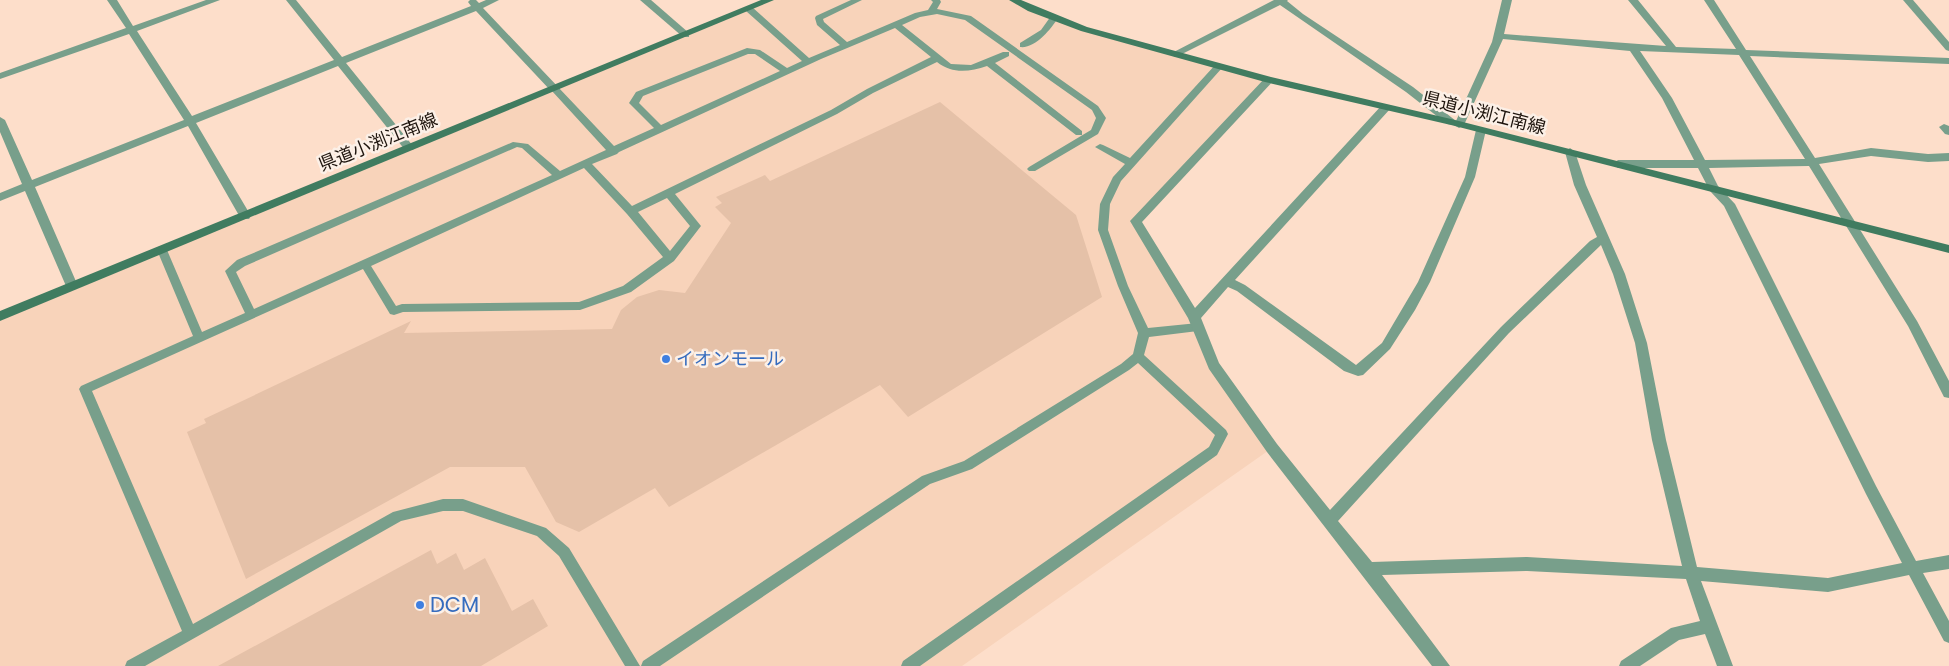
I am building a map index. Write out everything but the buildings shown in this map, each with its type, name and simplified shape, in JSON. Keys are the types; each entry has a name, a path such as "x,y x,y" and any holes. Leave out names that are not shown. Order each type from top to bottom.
{"main road":[{"name":"県道小渕江南線","path":"0,316 769,0"},
{"name":"県道小渕江南線","path":"1014,0 1084,29 1269,80 1570,152 1949,249"}],"street":[{"path":"112,0 190,121 245,216"},
{"path":"0,76 215,0"},
{"path":"291,0 409,148"},
{"path":"0,197 340,61 475,3 494,0"},
{"path":"645,0 686,35"},
{"path":"1175,54 1281,0 1342,46 1414,90 1455,124 1499,36 1506,0"},
{"path":"1634,0 1673,49"},
{"path":"1709,0 1913,324 1949,393"},
{"path":"1908,0 1949,48"},
{"path":"475,3 555,89"},
{"path":"1499,36 1633,48 1949,61"},
{"path":"1633,48 1667,98 1714,188 1729,204 1805,361 1949,636"},
{"path":"1269,80 1136,221 1196,322 1214,365 1272,448 1368,568 1442,666"},
{"path":"1196,322 1228,282 1386,107"},
{"path":"0,120 30,185 72,286"},
{"path":"1228,282 1241,288 1349,367 1358,371 1386,346 1411,307 1424,282 1470,177 1480,130"},
{"path":"1570,152 1580,185 1619,274 1641,344 1660,440 1696,591 1724,666"},
{"path":"1618,164 1702,165 1811,162 1871,152 1928,158 1949,157"},
{"path":"1330,520 1530,304 1594,244 1604,238"},
{"path":"1368,568 1527,564 1692,573 1828,585 1949,562"},
{"path":"1626,666 1676,633 1709,626"}],"lane":[{"path":"846,45 820,23 819,18 858,0"},
{"path":"931,12 937,2 935,0"},
{"path":"749,9 808,62"},
{"path":"190,634 85,389 918,14 937,12 968,18 1095,108 1101,118 1095,132 1032,169"},
{"path":"1023,45 1044,32 1054,18"},
{"path":"895,24 937,58 958,70 972,69 1006,54"},
{"path":"660,130 634,103 639,94 747,51 757,52 786,72"},
{"path":"630,211 834,112 870,91 937,58"},
{"path":"989,63 1079,133"},
{"path":"648,666 926,480 968,465 1125,367 1138,356 1144,333 1123,286 1103,230 1105,204 1117,179 1219,66"},
{"path":"555,89 614,152"},
{"path":"251,314 230,271 241,262 516,144 525,146 558,176"},
{"path":"1100,146 1131,163"},
{"path":"586,164 670,258"},
{"path":"365,264 394,311 402,308 580,306 627,289 670,258 696,226 668,192"},
{"path":"162,250 199,338"},
{"path":"1144,333 1196,322"},
{"path":"908,666 1213,450 1222,434 1138,356"},
{"path":"132,666 398,516 443,506 463,506 541,532 564,552 633,666"}],"shaded area":[{"path":"766,0 1014,0 1084,29 1269,80 1136,221 1214,365 1272,448 962,666 0,666 0,315"}],"place":[{"name":"イオンモール","path":"666,359"},
{"name":"DCM","path":"420,605"}]}
